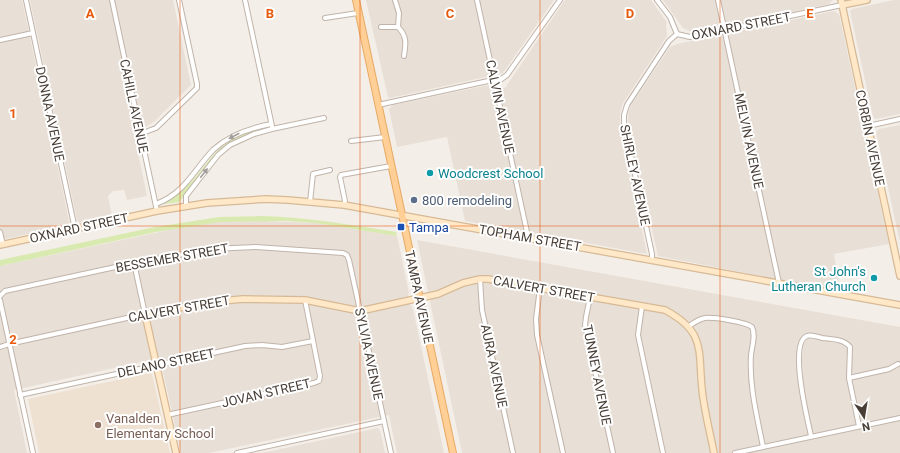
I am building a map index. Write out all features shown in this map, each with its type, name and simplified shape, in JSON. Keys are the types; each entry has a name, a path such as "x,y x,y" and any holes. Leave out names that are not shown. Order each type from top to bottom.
{"main road":[{"name":"TAMPA AVENUE","path":"356,0 453,453"},
{"name":"OXNARD STREET","path":"841,3 867,0"},
{"name":"CORBIN AVENUE","path":"841,3 900,276"},
{"name":"TOPHAM STREET","path":"157,211 186,206 244,200 288,200 344,205 900,305"},
{"name":"OXNARD STREET","path":"1,245 157,211"},
{"name":"CALVERT STREET","path":"145,314 219,301 243,299 305,300 360,311 442,293 463,283 480,278 488,278 665,310 681,319 688,327"},
{"path":"145,314 176,453"},
{"path":"688,327 695,338 700,352 702,389 714,453"}],"street":[{"name":"DONNA AVENUE","path":"26,0 75,229"},
{"name":"CAHILL AVENUE","path":"112,0 157,211"},
{"path":"140,134 156,128 197,88 180,0"},
{"path":"245,0 272,126"},
{"path":"394,0 399,13 398,27 405,36 406,43 404,56"},
{"name":"CALVIN AVENUE","path":"477,0 527,232 527,238"},
{"path":"378,105 488,81 500,80 507,75 560,0"},
{"name":"OXNARD STREET","path":"657,0 670,17 677,34 690,37 841,3"},
{"name":"MELVIN AVENUE","path":"718,0 779,283"},
{"path":"325,18 358,13"},
{"path":"381,27 398,27"},
{"path":"0,40 33,33"},
{"name":"SHIRLEY AVENUE","path":"652,260 651,246 624,124 624,115 627,104 669,40 677,34"},
{"path":"156,204 181,189 213,150 228,139 252,128 324,118"},
{"path":"868,126 900,119"},
{"path":"186,206 186,196 218,155 230,145 272,126"},
{"path":"351,141 385,137"},
{"path":"344,205 345,200 340,177 342,175 391,166"},
{"path":"310,202 313,174 330,170"},
{"path":"0,232 1,245"},
{"name":"BESSEMER STREET","path":"0,295 5,291 191,252 256,247 339,252 347,255"},
{"name":"SYLVIA AVENUE","path":"347,255 391,453"},
{"path":"134,264 145,314"},
{"name":"AURA AVENUE","path":"480,278 482,307 513,453"},
{"path":"540,288 536,319 537,335 563,453"},
{"name":"TUNNEY AVENUE","path":"590,297 586,325 613,453"},
{"path":"0,300 33,453"},
{"path":"305,300 313,341"},
{"path":"642,306 638,335 663,453"},
{"name":"CALVERT STREET","path":"0,347 145,314"},
{"path":"688,327 699,320 710,318 746,324 752,327 754,335 751,355 751,385 763,447"},
{"path":"811,436 800,384 799,358 803,338 809,336 844,341 850,347 849,378 859,426"},
{"name":"DELANO STREET","path":"20,395 245,346 262,345 282,347 313,341"},
{"name":"JOVAN STREET","path":"167,415 319,381 320,376 313,341"},
{"path":"849,378 889,369 898,364"},
{"path":"735,453 900,418"},
{"path":"238,453 384,422"}],"shaded area":[{"path":"0,0 22,0 70,225 0,240"},
{"path":"30,0 173,0 191,85 155,121 147,126 133,129 147,196 127,200 124,190 113,191 108,196 112,216 80,223 77,220"},
{"path":"366,0 554,0 503,73 390,98 388,97"},
{"path":"565,0 651,0 666,21 667,36 623,103 620,113 621,132 647,254 465,221 447,137 397,147 389,109 393,105 489,85 505,88"},
{"path":"663,0 833,0 829,4 696,33 683,28"},
{"path":"900,0 900,114 876,119 873,117 850,11 852,9"},
{"path":"834,11 839,14 889,244 834,254 840,291 658,256 628,122 628,113 631,105 670,47 677,44"},
{"path":"900,125 900,243 876,132 879,129"},
{"path":"263,221 316,223 397,236 408,294 413,309 444,453 397,453 389,415 209,453 181,453 160,358 14,390 27,453 0,453 0,266 188,226 220,222"},
{"path":"417,240 900,327 900,453 462,453"},
{"name":"Vanalden Elementary School","path":"150,373 152,374 170,453 39,453 28,399"},
{"path":"378,428 380,430 385,453 262,453"}],"green space":[{"path":"262,127 265,129 232,142 179,202 165,204 165,202 179,193 192,181 213,155 223,146 240,135"},
{"path":"262,216 296,218 346,224 396,232 397,236 316,223 287,221 220,222 156,232 0,266 0,260 155,227 219,217"}],"place":[{"name":"Woodcrest School","path":"430,173"},
{"name":"800 remodeling","path":"414,200"},
{"name":"Tampa","path":"401,227"},
{"name":"St John's Lutheran Church","path":"874,278"},
{"name":"Vanalden Elementary School","path":"98,425"}]}
